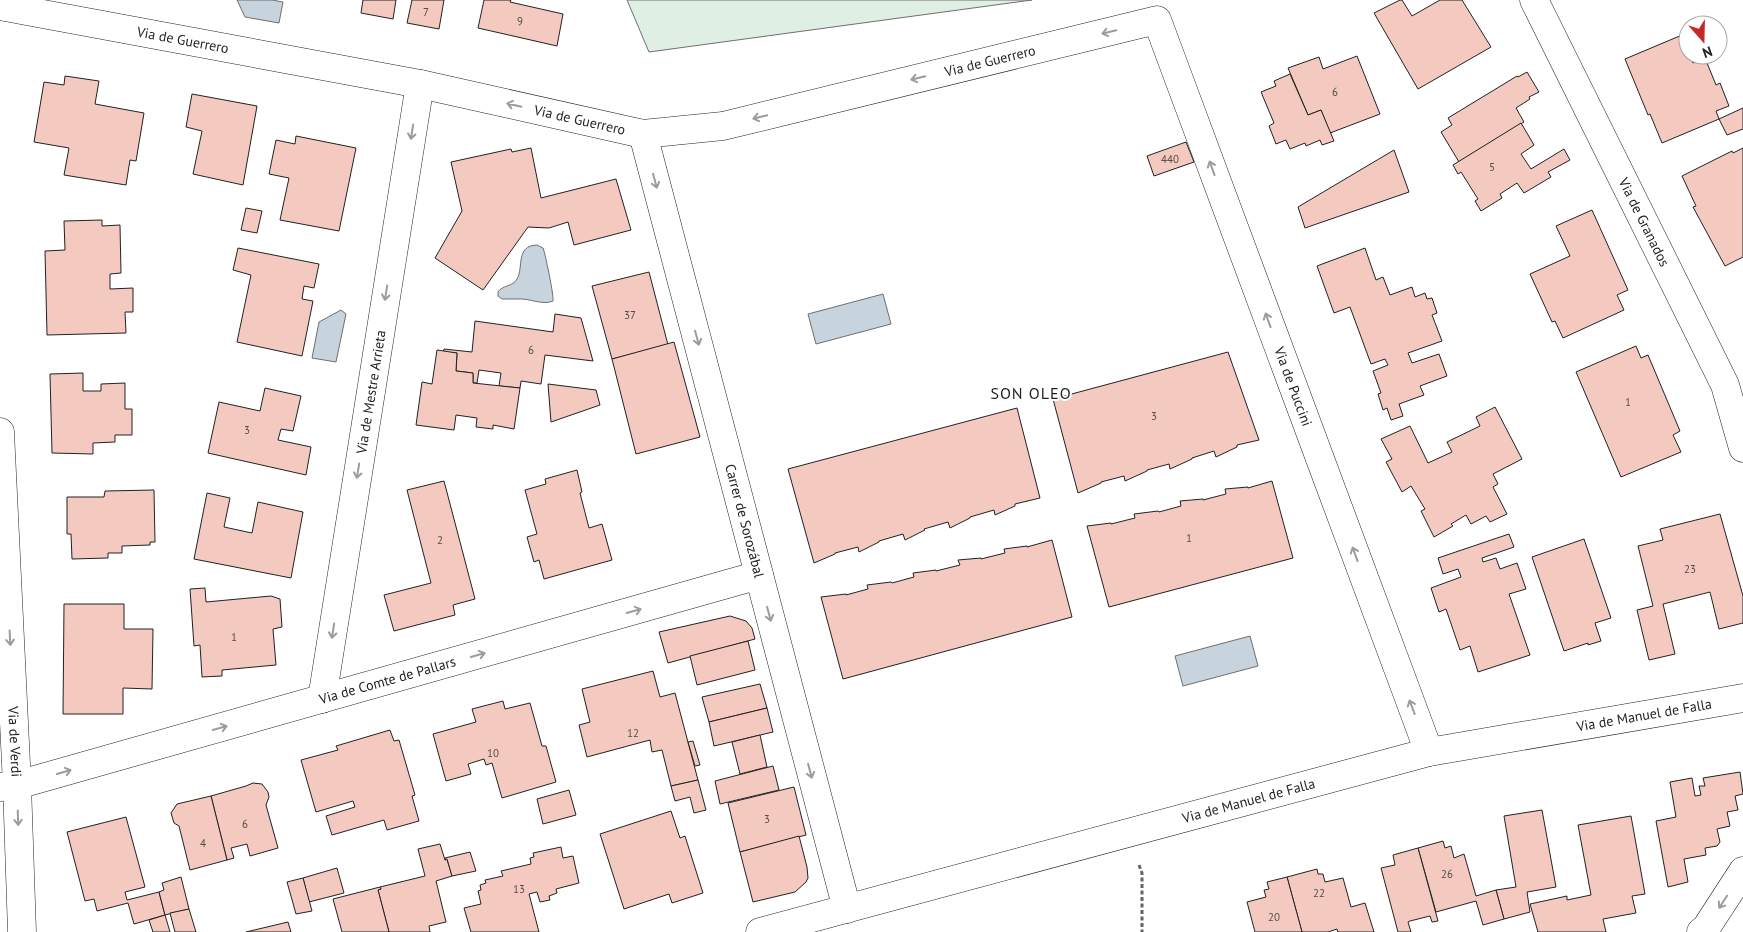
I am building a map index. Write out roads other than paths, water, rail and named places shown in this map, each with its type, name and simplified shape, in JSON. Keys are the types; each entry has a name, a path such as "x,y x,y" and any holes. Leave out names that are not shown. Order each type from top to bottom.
{"street":[{"name":"Via de Granados","path":"1534,0 1725,385 1743,448"},
{"name":"Via de Guerrero","path":"0,6 420,84 643,134 724,126 1157,20"},
{"name":"Via de Puccini","path":"1157,20 1429,752"},
{"name":"Via de Mestre Arrieta","path":"322,699 420,84"},
{"name":"Carrer de Sorozábal","path":"643,134 847,909"},
{"name":"Via de Verdi","path":"0,432 8,786 22,932"},
{"name":"Via de Comte de Pallars","path":"8,786 759,575"},
{"name":"Via de Manuel de Falla","path":"760,932 1429,752 1743,698"},
{"path":"1701,932 1706,928 1743,871"}],"district":[{"name":"SON OLEO","path":"1031,393"}]}
